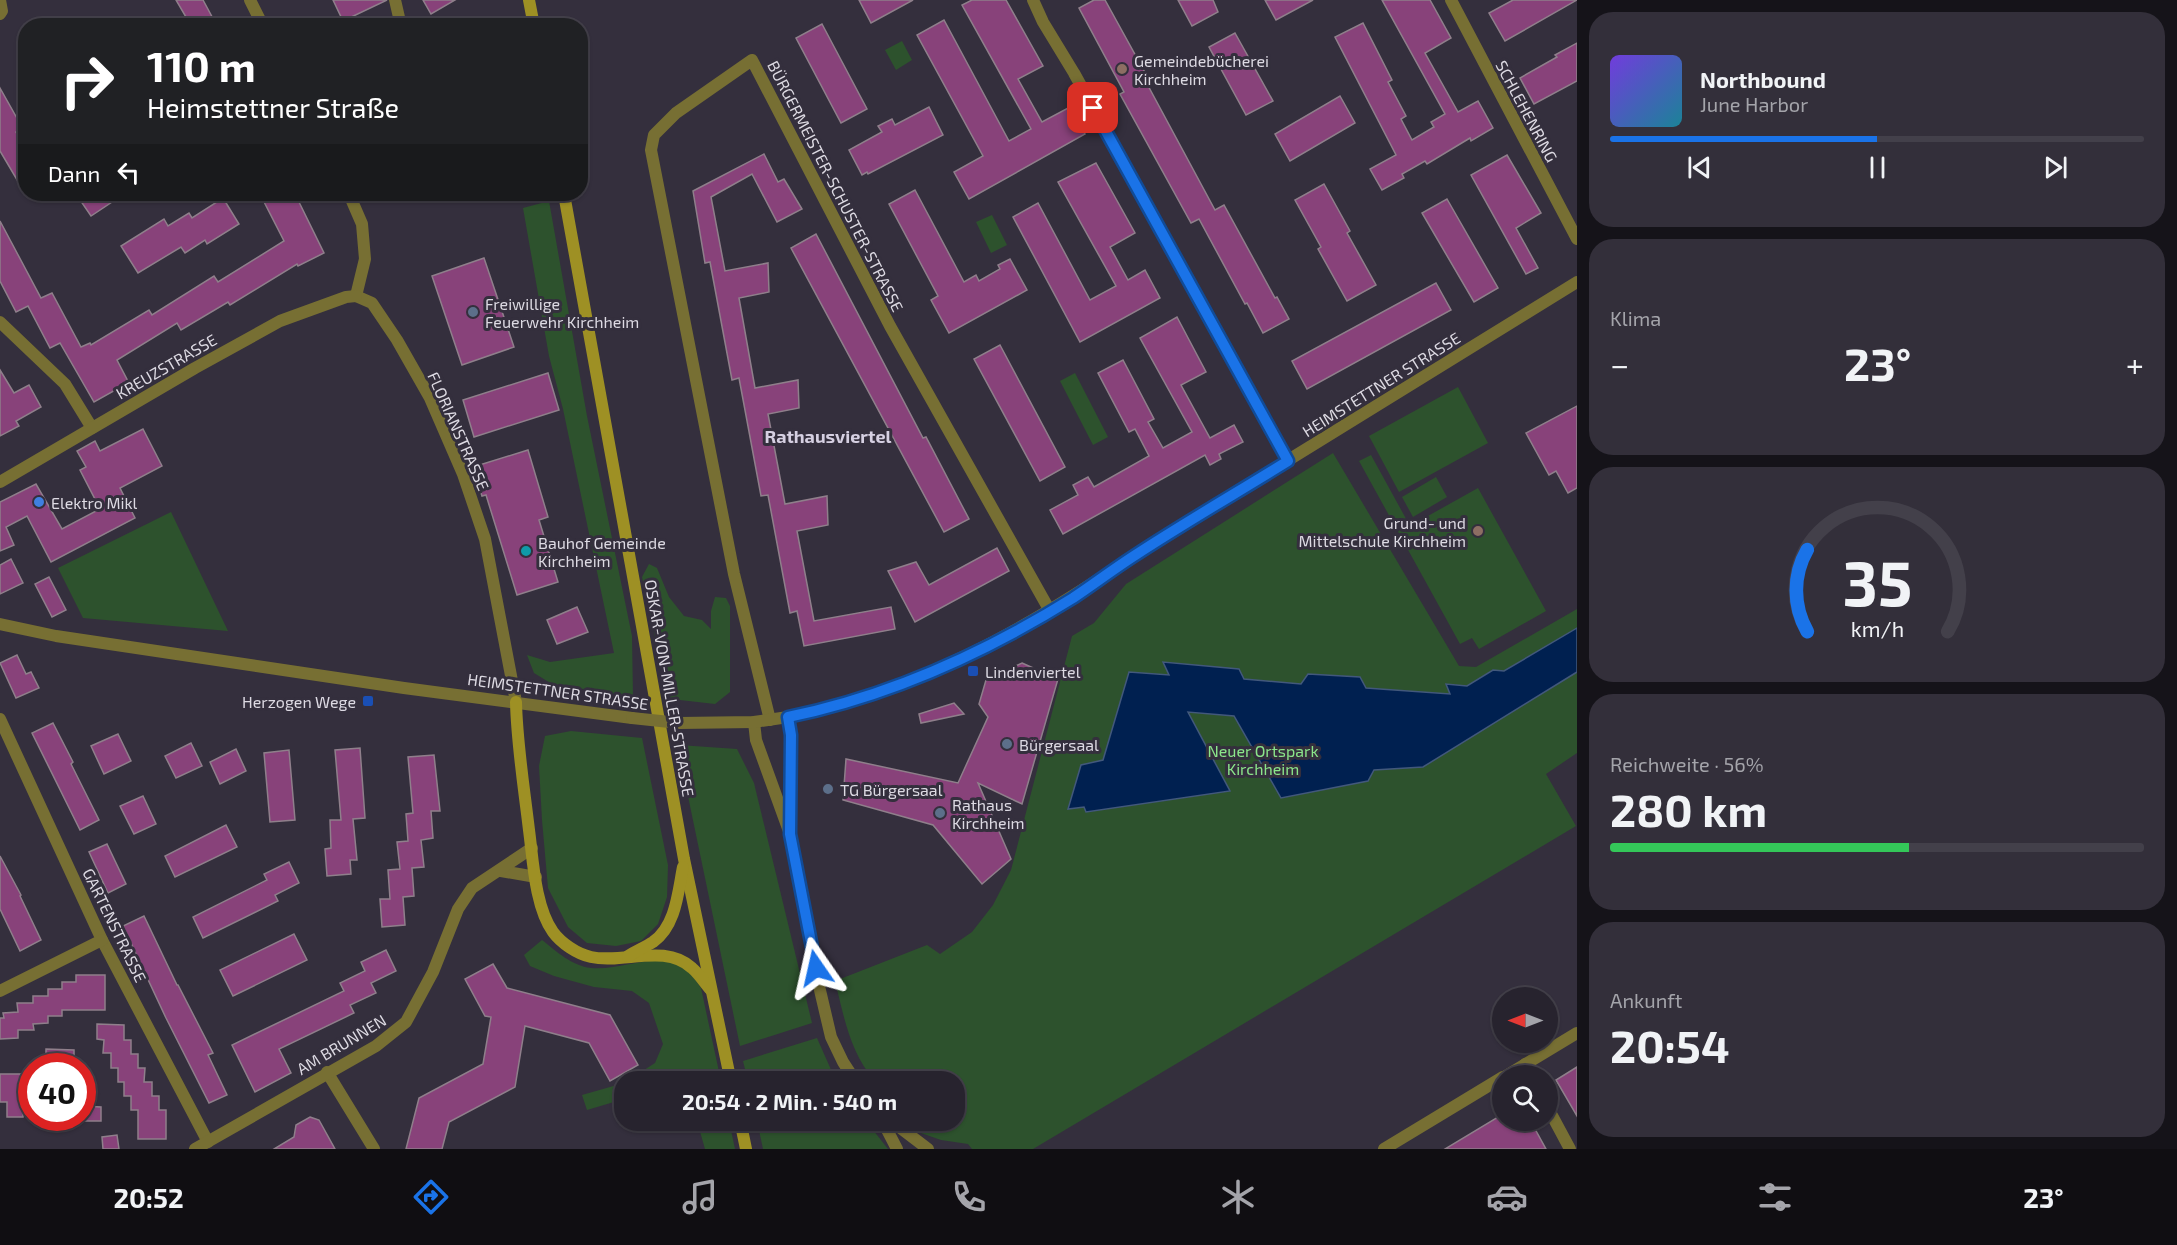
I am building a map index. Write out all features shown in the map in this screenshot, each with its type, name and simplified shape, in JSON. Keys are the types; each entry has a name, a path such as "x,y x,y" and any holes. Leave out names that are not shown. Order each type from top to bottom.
{"main road":[{"path":"529,0 532,18"},
{"name":"OSKAR-VON-MILLER-STRASSE","path":"565,201 684,859 729,1071"},
{"path":"516,702 518,743 539,898 553,932 564,943 589,957 610,959 662,955 676,958 692,968 711,990"},
{"path":"624,958 654,941 664,931 677,902 684,859"},
{"path":"742,1131 746,1149"}],"street":[{"path":"0,0 2,11 0,14"},
{"path":"250,0 259,18"},
{"path":"395,0 399,18"},
{"path":"1033,0 1043,22 1074,73 1288,461"},
{"path":"1041,0 1043,22"},
{"name":"SCHLEHENRING","path":"1450,0 1577,239"},
{"name":"SCHLEHENRING","path":"1457,0 1466,31"},
{"name":"BÜRGERMEISTER-SCHUSTER-STRASSE","path":"770,720 734,574 651,150 654,135 676,113 752,60 890,326 1050,611"},
{"path":"352,201 362,224 365,259 356,296"},
{"name":"HEIMSTETTNER STRASSE","path":"0,624 88,641 404,688 680,723 754,722 832,708 903,684 961,660 1050,611 1136,554 1577,282"},
{"name":"KREUZSTRASSE","path":"0,482 280,321 346,297 356,296"},
{"name":"FLORIANSTRASSE","path":"356,296 372,303 397,340 430,398 463,474 485,539 516,702"},
{"path":"0,322 65,384 92,428"},
{"path":"788,717 791,735 790,834"},
{"name":"GARTENSTRASSE","path":"0,719 102,940 208,1142"},
{"path":"754,722 756,740 790,834 819,986 831,1036 849,1071"},
{"name":"AM BRUNNEN","path":"195,1149 376,1046 406,1022 433,972 458,909 472,888 488,876 501,871 515,858 532,848"},
{"path":"501,871 536,877"},
{"path":"0,991 102,940"},
{"path":"1535,1065 1577,1033"},
{"path":"327,1072 374,1149"},
{"path":"1384,1149 1492,1084"},
{"path":"1558,1127 1570,1149"},
{"path":"888,1131 897,1149"},
{"path":"904,1131 928,1149"}],"green space":[{"path":"902,41 912,60 896,70 885,50"},
{"path":"549,201 587,416 632,636 633,697 552,684 534,673 527,655 550,662 614,653 563,409 549,356 523,208"},
{"path":"992,215 1007,245 991,253 976,222"},
{"path":"1075,373 1108,437 1093,445 1060,381"},
{"path":"1458,387 1488,443 1399,492 1369,436"},
{"name":"Neuer Ortspark Kirchheim","path":"1333,453 1459,666 1476,667 1577,609 1577,753 1546,774 1576,826 1033,1149 972,1149 968,1144 941,1140 918,1132 965,1131 965,1071 867,1071 854,1047 835,981 927,945 940,954 972,932 993,905 1011,870 1072,636 1094,623 1126,584"},
{"path":"1371,455 1410,526 1478,488 1546,611 1479,649 1472,638 1460,644 1359,461"},
{"path":"1436,477 1447,497 1413,517 1402,497"},
{"path":"171,512 228,631 83,618 58,568"},
{"path":"649,564 657,568 669,597 684,616 702,620 711,629 711,611 715,597 726,598 730,606 730,692 715,704 671,699 662,670 642,577"},
{"path":"571,731 642,738 668,865 667,897 658,924 641,941 616,946 587,943 568,927 548,888 539,766 545,736"},
{"path":"679,745 737,749 754,783 812,1023 740,1046"},
{"path":"542,940 565,957 584,967 607,968 651,961 665,961 678,965 690,973 701,988 719,1071 643,1071 655,1063 663,1044 649,1003 632,991 594,987 554,976 530,966 524,955"},
{"path":"817,1038 832,1071 746,1071 743,1061"},
{"path":"614,1086 614,1102 587,1110 582,1095"},
{"path":"700,1131 731,1131 735,1149 705,1149"},
{"path":"759,1131 874,1131 888,1149 763,1149"}],"water":[{"path":"1577,628 1577,672 1423,767 1374,770 1368,781 1281,798 1234,716 1188,712 1230,791 1086,812 1084,807 1068,809 1081,765 1103,760 1129,672 1169,675 1163,662 1239,669 1244,679 1301,684 1308,674 1360,677 1366,688 1450,694 1446,684 1467,686 1493,670 1504,671"}],"building":[{"path":"176,0 203,0 213,18 184,18 186,17"},
{"path":"333,0 387,0 349,18 342,18"},
{"path":"423,0 455,0 431,14"},
{"path":"859,0 913,0 871,23"},
{"path":"972,0 1006,0 1043,66 1018,79 1042,122 1070,107 1085,134 969,199 954,172 983,156 917,35 944,20 1009,141 1031,129 962,5"},
{"path":"1094,0 1105,0 1148,78 1145,80 1215,210 1224,205 1289,319 1263,333 1199,219 1191,223 1120,94 1124,92 1079,8"},
{"path":"1178,0 1213,0 1218,12 1192,26"},
{"path":"1265,0 1313,0 1276,20"},
{"path":"1382,0 1430,0 1451,38 1425,53 1458,112 1478,101 1493,128 1471,141 1470,138 1427,164 1425,161 1402,174 1404,178 1382,190 1370,169 1396,155 1335,37 1363,23 1392,80 1388,82 1406,116 1401,119 1412,140 1434,127 1431,122 1445,114"},
{"path":"1513,0 1577,0 1505,41 1489,13"},
{"path":"822,24 867,109 841,123 796,38"},
{"path":"1235,33 1273,101 1246,115 1209,47"},
{"path":"1577,43 1577,81 1534,104 1520,78"},
{"path":"0,88 18,120 18,131 16,132 18,135 18,181 0,151"},
{"path":"1340,96 1355,123 1290,161 1275,134"},
{"path":"929,107 943,135 862,175 849,150 882,132 878,126 892,119 895,125"},
{"path":"764,154 778,182 784,179 802,209 777,222 752,174 711,197 725,271 768,263 769,292 739,298 755,388 798,380 799,408 768,414 785,504 827,496 828,525 797,531 814,621 891,607 895,629 804,646 797,611 790,613 768,495 761,496 739,378 732,380 710,262 705,263 693,191"},
{"path":"1507,155 1541,213 1516,228 1538,268 1526,274 1471,175"},
{"path":"1096,163 1135,233 1110,247 1128,280 1145,270 1160,298 1080,342 1013,217 1038,203 1090,300 1116,286 1058,182"},
{"path":"1324,184 1350,231 1347,233 1376,285 1347,301 1318,249 1321,247 1295,200"},
{"path":"915,190 964,282 976,275 979,281 1000,269 998,265 1010,259 1027,290 949,333 931,300 938,296 889,204"},
{"path":"1447,199 1498,288 1474,302 1422,213"},
{"path":"81,201 114,201 91,216"},
{"path":"218,201 225,201 239,224 207,244 205,240 185,253 181,247 138,273 121,246 164,219 168,226 189,213 192,218"},
{"path":"264,201 298,201 324,253 298,266 297,264 230,305 228,302 181,330 177,323 117,360 131,387 119,394 117,389 94,402 60,343 50,348 28,306 16,312 0,281 0,221 41,298 52,293 81,347 90,343 91,345 149,310 152,315 214,276 218,282 284,241"},
{"path":"816,234 923,438 926,437 969,519 944,532 791,248"},
{"path":"484,258 514,347 462,365 432,276"},
{"path":"1436,283 1451,310 1307,389 1292,361"},
{"path":"1177,317 1206,372 1181,385 1210,438 1234,425 1243,442 1219,454 1221,459 1210,465 1205,455 1063,534 1050,510 1078,495 1073,485 1088,477 1094,487 1149,456 1135,429 1129,432 1098,373 1123,360 1154,419 1148,422 1163,448 1192,432 1140,338"},
{"path":"1000,345 1065,467 1040,481 974,359"},
{"path":"0,370 14,393 29,385 41,407 16,421 19,426 0,436"},
{"path":"548,373 559,410 474,437 463,400"},
{"path":"1577,406 1577,488 1568,493 1556,471 1549,475 1526,433"},
{"path":"143,429 162,466 120,488 135,518 51,562 27,516 6,527 14,545 0,551 0,502 36,484 62,529 100,509 80,470 86,467 77,451 95,441 100,451"},
{"name":"Bauhof Gemeinde Kirchheim","path":"528,450 548,517 539,520 558,582 517,595 486,495 482,496 473,467"},
{"path":"997,548 1009,571 915,622 888,571 916,562 929,585"},
{"path":"11,559 23,583 0,594 0,565"},
{"path":"49,577 66,610 52,617 35,584"},
{"path":"577,607 588,632 557,644 547,620"},
{"path":"17,655 26,674 31,672 39,688 16,698 0,663"},
{"path":"1022,663 1058,679 1022,804 978,783 1011,859 982,884 933,825 843,800 846,759 958,783 988,717 979,704 986,680"},
{"path":"954,703 964,714 921,723 919,714"},
{"path":"53,723 99,820 80,830 32,733"},
{"path":"118,734 131,761 104,774 91,746"},
{"path":"191,743 202,766 176,778 165,756"},
{"path":"360,748 365,818 353,819 357,860 350,860 351,874 327,876 325,849 331,848 330,820 341,820 335,750"},
{"path":"236,749 246,771 220,784 210,762"},
{"path":"289,750 295,820 270,822 264,753"},
{"path":"434,755 440,811 431,811 433,838 421,840 424,867 412,868 414,896 403,897 405,925 382,927 380,899 390,899 388,870 400,869 397,842 408,841 406,814 413,813 408,757"},
{"path":"143,796 156,824 134,834 120,806"},
{"path":"226,825 237,847 175,877 165,856"},
{"path":"107,844 126,884 108,893 89,852"},
{"path":"0,856 41,940 20,951 0,909"},
{"path":"289,862 299,883 275,895 278,901 203,938 193,917 267,880 264,874"},
{"path":"144,916 213,1053 208,1055 227,1095 209,1103 123,926"},
{"path":"294,934 307,960 233,996 220,970"},
{"path":"386,950 396,971 371,983 376,993 350,1005 354,1013 279,1049 291,1073 255,1092 232,1045 344,991 340,983 365,971 361,962"},
{"path":"493,964 507,988 610,1015 638,1065 628,1071 614,1071 614,1079 610,1081 589,1043 525,1026 515,1087 449,1122 442,1149 406,1149 419,1098 483,1064 491,1017 485,1016 465,979"},
{"path":"76,975 105,975 105,1010 62,1010 62,1016 48,1016 48,1023 33,1024 34,1030 18,1030 18,1038 0,1039 0,1018 4,1018 3,1013 18,1012 17,1003 33,1003 33,996 48,996 48,989 62,989 62,982 76,982"},
{"path":"97,1024 124,1025 124,1040 131,1040 131,1054 138,1054 138,1068 145,1068 144,1082 152,1082 152,1096 159,1096 159,1110 166,1110 166,1139 138,1139 138,1110 131,1110 131,1096 124,1096 124,1082 118,1082 118,1068 111,1068 111,1053 103,1053 104,1040 97,1039"},
{"path":"46,1049 74,1050 74,1053 46,1053"},
{"path":"1577,1067 1577,1116 1558,1083 1558,1079"},
{"path":"0,1074 18,1074 18,1117 7,1117 7,1102 0,1102"},
{"path":"96,1107 101,1107 101,1121 96,1121"},
{"path":"310,1117 319,1120 335,1149 274,1149 294,1137 296,1125"},
{"path":"1492,1121 1492,1131 1536,1131 1546,1149 1445,1149"},
{"path":"117,1135 119,1149 103,1149 102,1137"}],"place":[{"name":"Gemeindebücherei Kirchheim","path":"1122,69"},
{"name":"Freiwillige Feuerwehr Kirchheim","path":"473,312"},
{"name":"Elektro Mikl","path":"39,502"},
{"name":"Grund- und Mittelschule Kirchheim","path":"1478,531"},
{"name":"Bauhof Gemeinde Kirchheim","path":"526,551"},
{"name":"Lindenviertel","path":"973,671"},
{"name":"Herzogen Wege","path":"368,701"},
{"name":"Bürgersaal","path":"1007,744"},
{"name":"TG Bürgersaal","path":"828,789"},
{"name":"Rathaus Kirchheim","path":"940,813"}],"district":[{"name":"Rathausviertel","path":"828,436"}],"route":[{"path":"816,968 790,834 791,735 788,717 832,708 871,696 961,660 1072,598 1136,554 1288,461 1093,108"}]}
